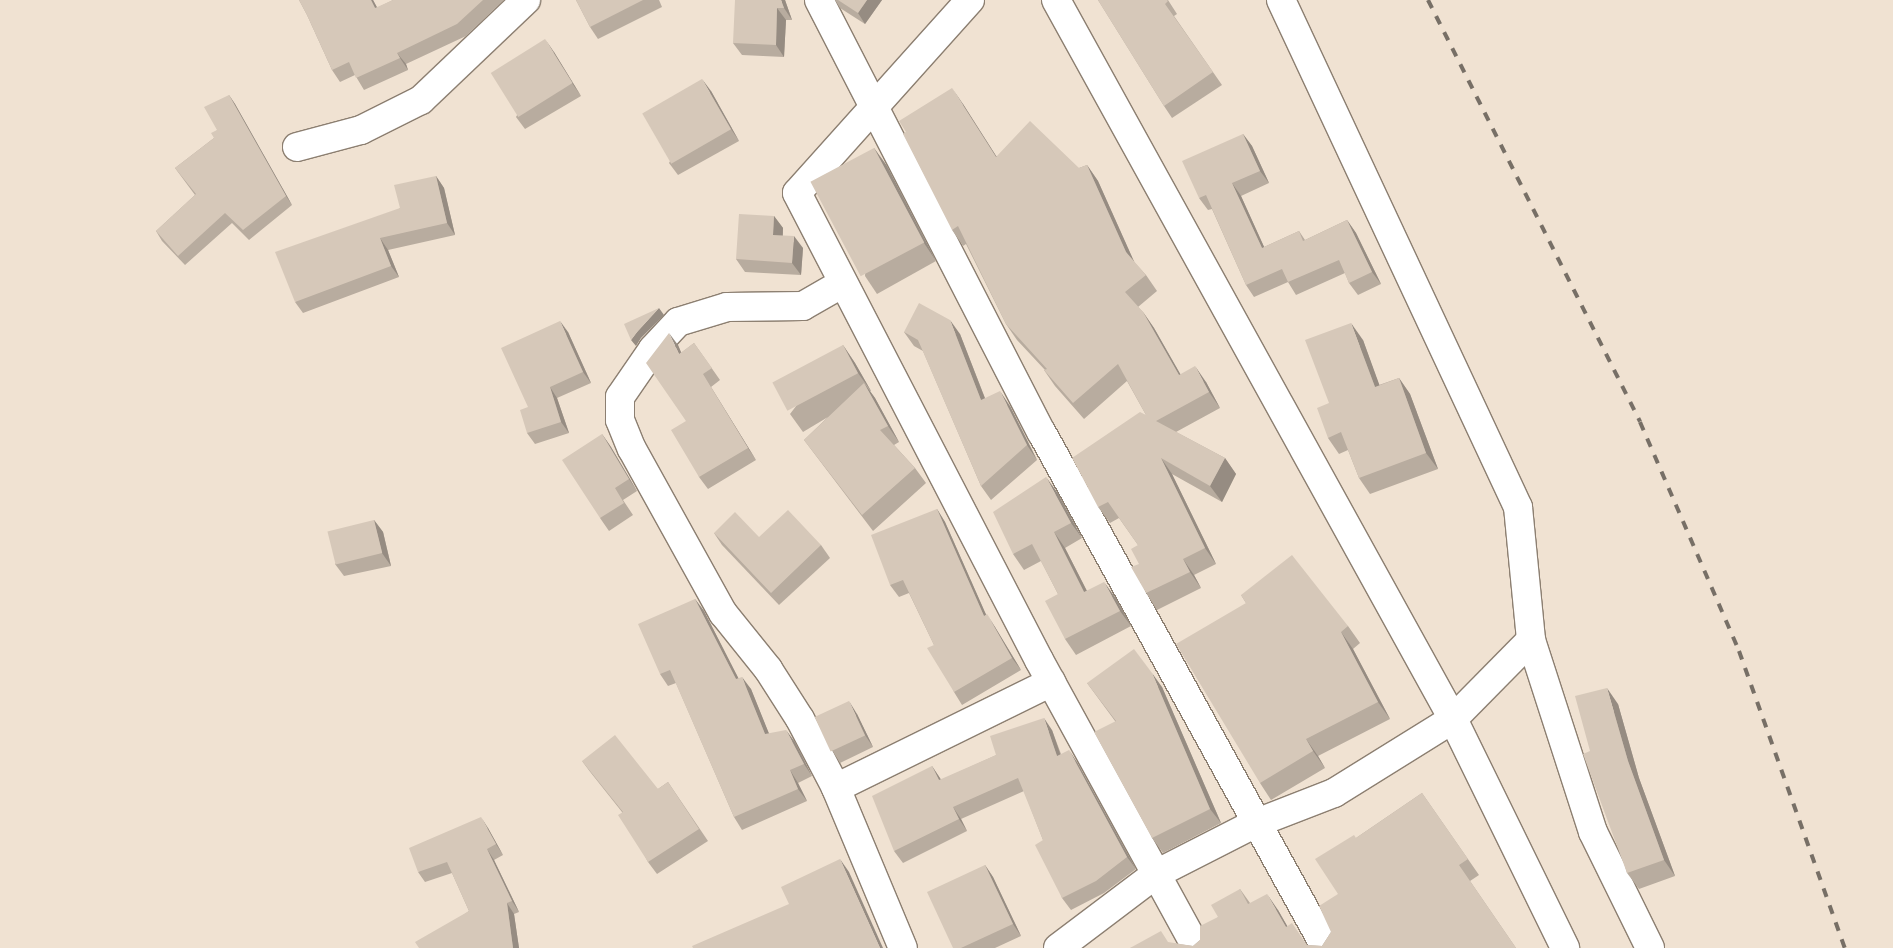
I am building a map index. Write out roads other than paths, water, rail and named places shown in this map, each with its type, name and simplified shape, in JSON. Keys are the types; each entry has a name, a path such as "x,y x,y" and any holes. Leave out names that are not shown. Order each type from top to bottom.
{"street":[{"path":"296,146 362,130 421,100 526,0"},
{"path":"819,0 873,112 1254,824 1326,948"},
{"path":"970,0 873,112 797,194 1051,682 1197,948"},
{"path":"1056,0 1453,719 1561,947"},
{"path":"1281,0 1518,507 1532,640 1593,832 1650,948"},
{"path":"843,283 803,306 727,307 678,322 653,349 620,398 620,420 636,458 723,613 773,677 836,788 903,948"},
{"path":"1061,947 1156,874 1254,824 1334,793 1453,719 1532,640"},
{"path":"836,788 1051,682"}],"railway":[{"path":"1428,0 1640,422 1739,651 1845,948"}]}
